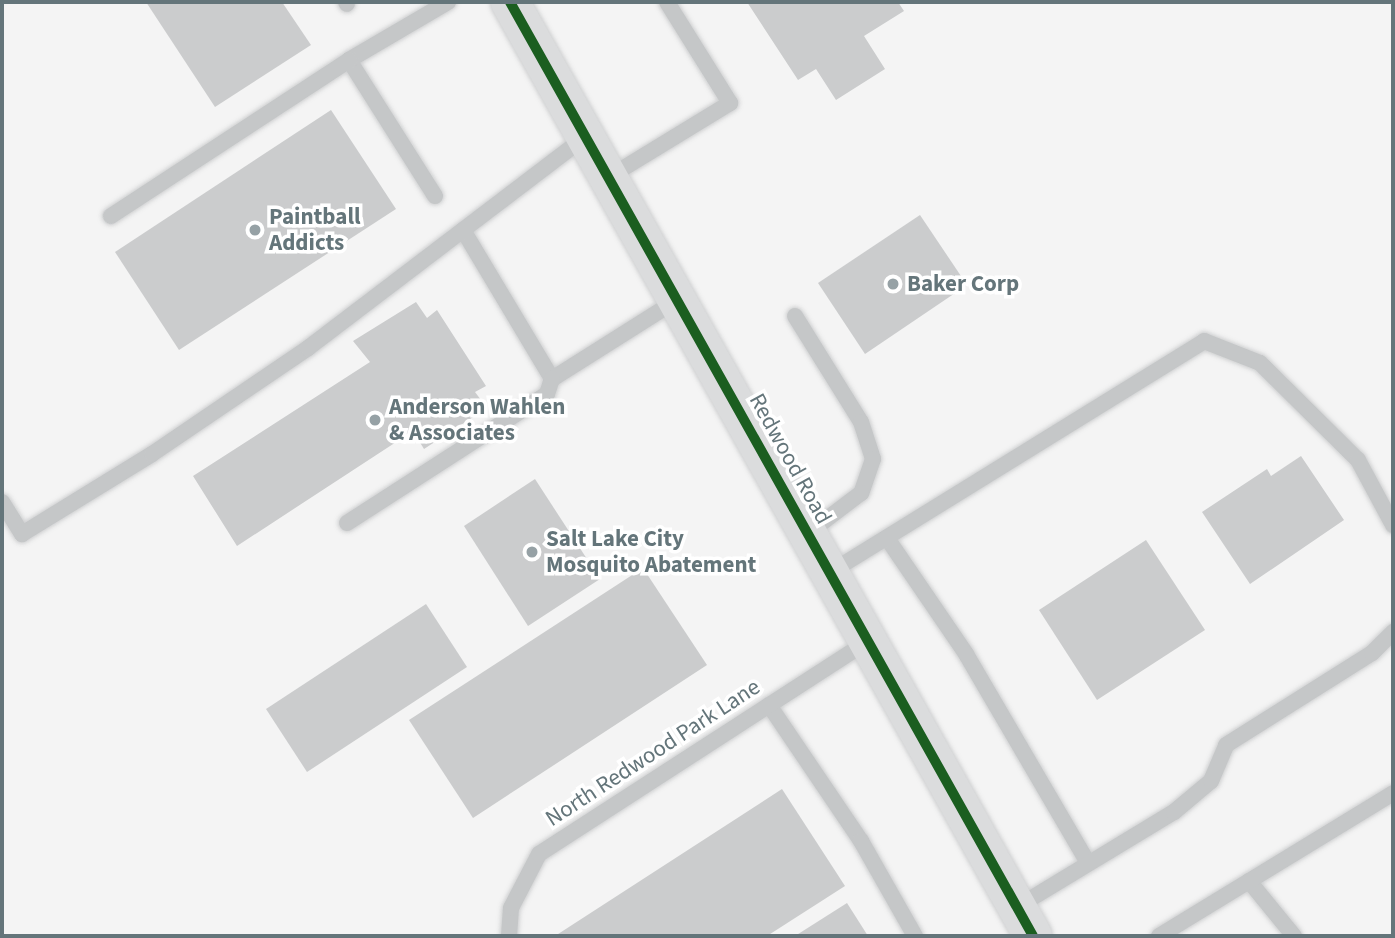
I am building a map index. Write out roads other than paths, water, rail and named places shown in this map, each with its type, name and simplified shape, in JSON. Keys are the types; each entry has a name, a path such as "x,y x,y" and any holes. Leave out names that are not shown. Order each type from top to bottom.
{"main road":[{"name":"Redwood Road","path":"510,2 1025,922"}],"lane":[{"path":"111,216 349,60 448,2"},
{"path":"609,177 730,103 667,2"},
{"path":"349,60 435,196"},
{"path":"2,502 22,534 308,348 584,137"},
{"path":"463,230 552,379"},
{"path":"347,523 547,394 552,379 677,300"},
{"path":"795,316 860,422 873,459 861,493 807,534"},
{"path":"829,573 1204,341 1260,363 1359,460 1393,525"},
{"path":"887,538 966,654 1088,863"},
{"path":"1025,922 1088,863 1174,812 1211,781 1226,745 1372,653 1393,632"},
{"name":"North Redwood Park Lane","path":"509,936 512,908 539,854 867,642"},
{"path":"769,705 861,841 915,936"},
{"path":"1158,936 1393,793"},
{"path":"1249,881 1294,936"}],"place":[{"name":"Paintball Addicts","path":"255,230"},
{"name":"Baker Corp","path":"893,284"},
{"name":"Anderson Wahlen & Associates","path":"375,420"},
{"name":"Salt Lake City Mosquito Abatement","path":"532,552"}]}
